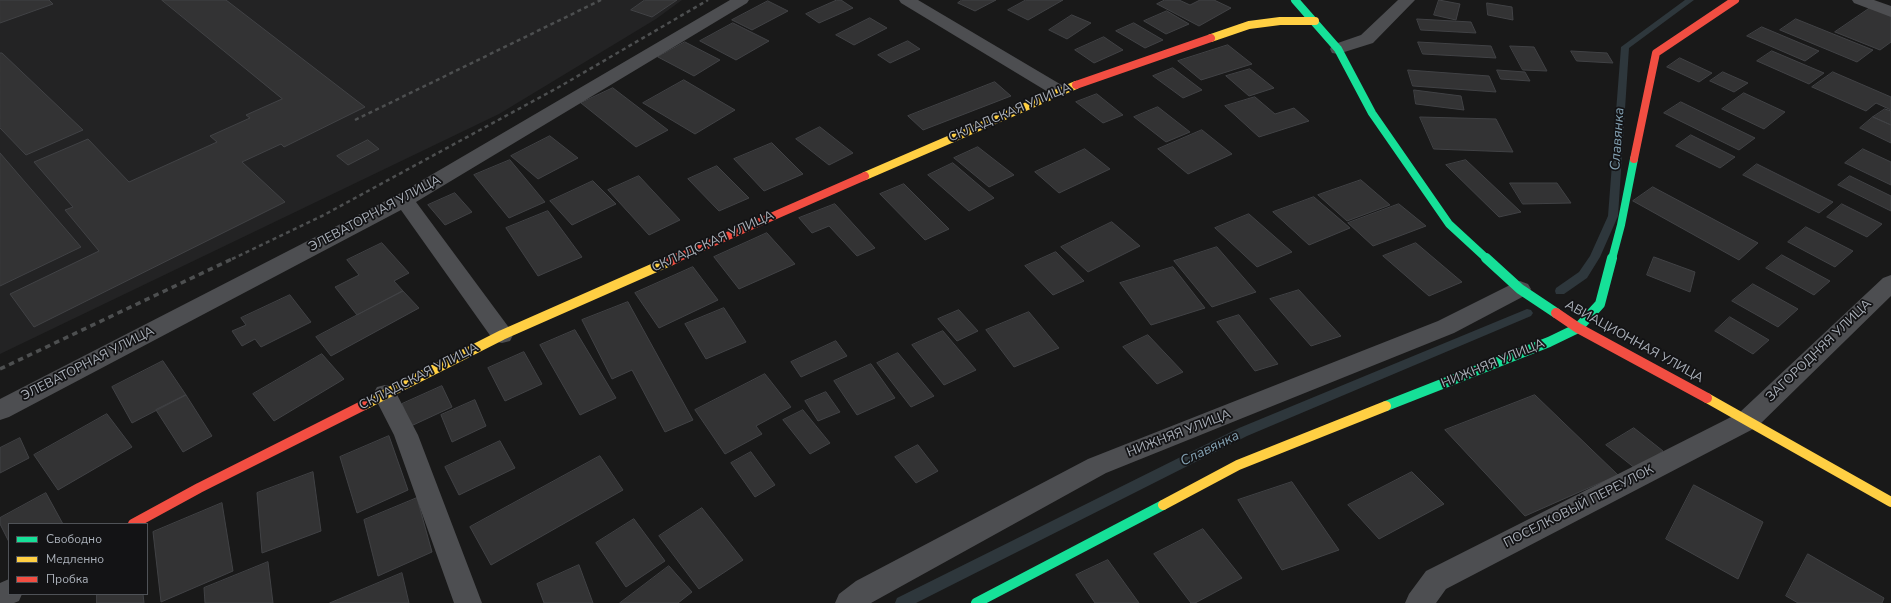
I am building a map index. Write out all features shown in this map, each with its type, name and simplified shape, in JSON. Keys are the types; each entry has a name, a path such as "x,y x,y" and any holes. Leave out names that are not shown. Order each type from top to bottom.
{"street":[{"name":"ЭЛЕВАТОРНАЯ УЛИЦА","path":"0,410 404,200 741,0"},
{"path":"907,0 1059,91"},
{"name":"АВИАЦИОННАЯ УЛИЦА","path":"1296,0 1338,49 1372,113 1449,224 1520,289 1578,328 1748,420 1891,502"},
{"path":"1338,49 1368,39 1407,0"},
{"path":"1578,328 1600,304 1621,225 1656,53 1735,0"},
{"path":"1860,0 1891,12"},
{"name":"СКЛАДСКАЯ УЛИЦА","path":"135,523 199,488 502,335 1059,91 1249,24 1280,21 1315,21"},
{"path":"404,200 502,335"},
{"name":"ЗАГОРОДНЯЯ УЛИЦА","path":"1748,420 1891,282"},
{"name":"НИЖНЯЯ УЛИЦА","path":"849,603 866,590 1096,466 1321,378 1446,327 1520,289"},
{"name":"НИЖНЯЯ УЛИЦА","path":"976,603 1238,465 1542,345 1578,328"},
{"path":"385,394 406,435 468,603"},
{"name":"ПОСЕЛКОВЫЙ ПЕРЕУЛОК","path":"1419,603 1436,580 1748,420"}],"shaded area":[{"path":"0,0 682,0 656,19 499,114 0,354"}],"building":[{"path":"0,0 49,0 53,4 0,23"},
{"path":"162,0 226,0 365,107 284,147 281,144 242,162 285,202 34,327 10,294 99,251 65,210 73,207 34,162 88,139 129,182 217,142 210,136 250,118 246,115 282,99"},
{"path":"645,0 677,0 652,17 631,10"},
{"path":"837,0 841,0 853,8 819,23 806,14"},
{"path":"962,0 996,0 975,11 958,3"},
{"path":"1026,0 1063,0 1028,20 1008,10"},
{"path":"1165,0 1179,0 1190,5 1200,0 1214,0 1231,8 1199,26 1157,4"},
{"path":"1439,0 1460,4 1456,20 1434,15"},
{"path":"768,1 788,11 752,30 732,20"},
{"path":"1487,3 1512,7 1513,20 1488,15"},
{"path":"1870,8 1891,16 1891,42 1880,50 1835,32"},
{"path":"1167,11 1189,24 1166,34 1144,21"},
{"path":"1072,15 1091,23 1067,39 1049,30"},
{"path":"870,18 887,28 854,45 836,35"},
{"path":"1417,19 1471,22 1476,33 1421,30"},
{"path":"1796,19 1873,50 1857,62 1780,30"},
{"path":"733,23 769,41 736,60 700,41"},
{"path":"1134,23 1163,40 1145,48 1116,31"},
{"path":"1762,27 1819,51 1805,61 1747,36"},
{"path":"1104,37 1123,50 1094,63 1075,50"},
{"path":"908,41 920,49 890,63 878,55"},
{"path":"685,42 720,60 694,76 658,57"},
{"path":"1418,42 1491,46 1496,58 1423,54"},
{"path":"1228,45 1252,64 1201,80 1178,61"},
{"path":"1510,46 1534,47 1547,71 1523,70"},
{"path":"1571,51 1607,53 1613,63 1577,61"},
{"path":"1772,51 1824,73 1809,84 1757,61"},
{"path":"0,53 2,53 83,130 26,155 0,128"},
{"path":"1680,58 1712,73 1699,82 1667,67"},
{"path":"1173,68 1202,90 1183,98 1153,76"},
{"path":"1250,69 1274,88 1249,96 1226,76"},
{"path":"1408,70 1489,76 1496,92 1413,86"},
{"path":"1497,70 1525,72 1530,81 1501,79"},
{"path":"1723,72 1748,83 1734,92 1710,81"},
{"path":"1833,72 1891,97 1891,110 1876,103 1866,111 1812,87"},
{"path":"684,80 735,110 695,134 643,103"},
{"path":"995,82 1011,96 923,130 908,116"},
{"path":"613,88 668,130 636,147 581,103"},
{"path":"1414,90 1461,96 1464,110 1416,104"},
{"path":"1744,93 1785,112 1764,129 1722,109"},
{"path":"1097,94 1123,115 1103,123 1076,102"},
{"path":"1255,97 1275,114 1294,108 1309,121 1259,137 1225,106"},
{"path":"1681,102 1755,138 1739,150 1664,113"},
{"path":"1158,107 1190,132 1166,142 1134,117"},
{"path":"1885,109 1891,111 1891,125 1873,117"},
{"path":"1420,117 1496,119 1513,152 1434,149"},
{"path":"1873,117 1891,125 1891,143 1860,128"},
{"path":"820,127 853,153 829,165 796,139"},
{"path":"1202,130 1232,154 1188,174 1158,149"},
{"path":"1691,135 1735,157 1720,168 1676,146"},
{"path":"550,136 578,158 538,179 511,156"},
{"path":"368,140 379,149 348,165 337,156"},
{"path":"772,143 803,174 764,191 734,159"},
{"path":"978,147 1014,175 989,187 954,158"},
{"path":"1085,149 1110,169 1059,193 1035,172"},
{"path":"1863,149 1891,162 1891,185 1845,163"},
{"path":"0,153 81,247 0,286"},
{"path":"510,160 545,202 509,218 474,175"},
{"path":"1466,160 1521,212 1499,217 1446,165"},
{"path":"953,163 994,198 969,211 928,175"},
{"path":"1757,164 1833,202 1819,213 1743,175"},
{"path":"717,166 749,198 719,211 688,179"},
{"path":"639,176 680,220 649,235 608,190"},
{"path":"1850,176 1891,196 1891,211 1838,185"},
{"path":"1361,180 1390,205 1347,221 1318,195"},
{"path":"593,181 616,204 572,225 550,201"},
{"path":"1510,183 1557,183 1571,203 1523,204"},
{"path":"904,184 949,229 925,240 880,194"},
{"path":"1653,187 1758,243 1739,260 1633,201"},
{"path":"455,193 472,212 445,225 428,205"},
{"path":"1314,197 1350,228 1309,245 1273,212"},
{"path":"835,204 875,248 857,256 829,226 812,233 799,218"},
{"path":"1399,204 1426,226 1373,246 1348,223"},
{"path":"1842,204 1882,224 1867,237 1827,217"},
{"path":"548,211 582,257 538,276 506,228"},
{"path":"1249,214 1292,252 1257,267 1215,228"},
{"path":"1112,222 1140,246 1088,272 1061,247"},
{"path":"1806,227 1853,251 1835,267 1788,242"},
{"path":"767,233 795,264 739,289 714,257"},
{"path":"382,243 409,273 394,281 403,291 357,315 335,287 359,275 347,260"},
{"path":"1416,243 1462,282 1429,296 1383,256"},
{"path":"1217,247 1256,292 1212,307 1174,261"},
{"path":"1056,252 1084,281 1053,295 1025,266"},
{"path":"1782,255 1830,281 1814,295 1766,268"},
{"path":"1654,257 1695,272 1690,292 1647,275"},
{"path":"693,267 718,300 659,328 635,293"},
{"path":"1173,267 1205,308 1151,325 1120,283"},
{"path":"1753,284 1798,309 1778,327 1732,301"},
{"path":"1299,290 1341,336 1311,346 1270,299"},
{"path":"403,291 419,308 331,356 316,337"},
{"path":"290,295 311,322 261,347 255,339 242,346 232,331 246,325 241,318"},
{"path":"628,302 693,420 665,432 632,370 612,379 582,320"},
{"path":"724,308 746,342 706,359 685,324"},
{"path":"959,310 978,331 957,341 938,319"},
{"path":"1029,312 1059,348 1014,367 986,330"},
{"path":"1239,315 1278,364 1255,371 1217,322"},
{"path":"1730,317 1769,340 1753,354 1715,331"},
{"path":"575,330 616,398 580,415 540,345"},
{"path":"943,331 976,370 944,385 912,345"},
{"path":"1148,335 1183,372 1157,384 1123,347"},
{"path":"836,341 847,356 801,377 791,362"},
{"path":"524,352 542,384 505,401 488,368"},
{"path":"898,353 934,396 911,407 877,363"},
{"path":"322,354 344,379 274,421 253,394"},
{"path":"163,361 186,395 132,423 112,387"},
{"path":"871,364 895,398 857,415 834,381"},
{"path":"765,374 791,407 756,426 762,434 725,454 695,410"},
{"path":"442,386 452,407 411,426 402,404"},
{"path":"826,392 840,412 818,421 805,401"},
{"path":"186,395 212,436 183,452 156,410"},
{"path":"1535,395 1618,475 1525,516 1445,430"},
{"path":"475,400 486,426 452,442 441,415"},
{"path":"803,410 830,443 810,454 783,420"},
{"path":"107,414 132,447 58,490 34,455"},
{"path":"1634,428 1663,451 1636,469 1606,445"},
{"path":"389,436 408,490 357,513 340,457"},
{"path":"20,438 29,458 0,473 0,448"},
{"path":"500,441 515,468 459,495 445,467"},
{"path":"918,445 938,471 916,483 895,457"},
{"path":"751,452 775,485 755,497 731,463"},
{"path":"600,456 623,490 491,565 470,527"},
{"path":"313,472 321,531 262,553 257,493"},
{"path":"1412,472 1444,504 1379,539 1348,505"},
{"path":"1292,482 1339,550 1282,570 1238,500"},
{"path":"1694,485 1763,522 1738,579 1666,539"},
{"path":"46,493 62,523 8,523 8,540 0,524 0,518"},
{"path":"417,498 432,552 378,576 364,520"},
{"path":"222,503 233,571 161,602 153,532"},
{"path":"702,508 743,560 699,589 659,536"},
{"path":"634,519 665,561 626,587 596,543"},
{"path":"1203,529 1242,578 1195,603 1191,603 1154,554"},
{"path":"1808,554 1884,598 1882,603 1798,603 1786,596"},
{"path":"1108,560 1139,603 1095,603 1076,575"},
{"path":"268,562 273,603 205,603 204,588"},
{"path":"579,565 593,603 544,603 537,584"},
{"path":"669,566 692,592 678,603 620,603"},
{"path":"402,573 409,603 330,603"},
{"path":"97,595 143,595 144,603 97,603"}],"waterway":[{"name":"Славянка","path":"1560,291 1583,275 1595,257 1613,216 1625,47 1690,0"},
{"name":"Славянка","path":"902,603 1243,432 1527,313"}],"railway":[{"path":"355,120 601,0"},
{"path":"232,259 322,216 559,87 708,0"},
{"path":"0,369 234,258"}],"traffic: fast":[{"path":"1295,0 1338,49 1372,113 1449,224 1520,289 1556,313"},
{"path":"1386,406 1549,342 1578,328 1600,304 1621,225 1634,159"},
{"path":"976,603 1163,505"}],"traffic: slow":[{"path":"1211,38 1249,25 1280,21 1315,21"},
{"path":"865,176 1076,85"},
{"path":"364,405 502,335 670,261"},
{"path":"1707,398 1891,502"},
{"path":"1163,505 1238,465 1386,406"}],"traffic: jam":[{"path":"1634,159 1656,53 1735,0"},
{"path":"1076,85 1211,38"},
{"path":"670,261 865,176"},
{"path":"1556,313 1578,328 1707,398"},
{"path":"135,523 199,488 364,405"}]}
